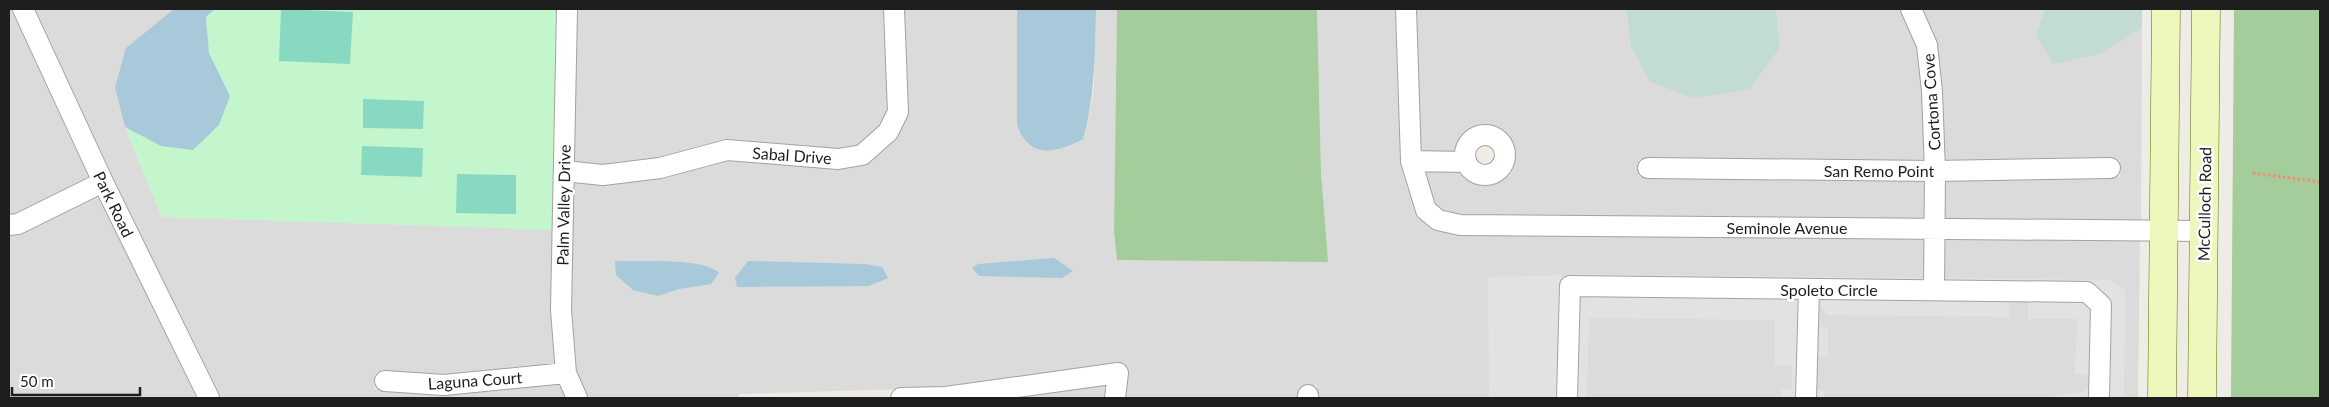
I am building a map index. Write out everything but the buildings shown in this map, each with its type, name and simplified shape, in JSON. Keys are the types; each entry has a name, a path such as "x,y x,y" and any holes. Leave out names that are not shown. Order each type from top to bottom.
{"main road":[{"path":"2162,398 2166,9"},
{"name":"McCulloch Road","path":"2202,398 2206,9"}],"street":[{"name":"Park Road","path":"22,9 103,182 209,398"},
{"name":"Palm Valley Drive","path":"567,9 561,310 566,373 577,398"},
{"name":"Sabal Drive","path":"564,171 603,175 650,169 727,150 838,159 862,155 888,132 898,112 894,9"},
{"name":"Seminole Avenue","path":"1406,9 1411,161 1426,210 1438,220 1460,225 2204,231"},
{"name":"Cortona Cove","path":"1911,9 1927,45 1932,91 1935,228 1934,289"},
{"path":"1411,161 1466,162"},
{"name":"San Remo Point","path":"1648,168 1934,170 2110,168"},
{"path":"9,225 18,224 103,182"},
{"name":"Spoleto Circle","path":"1567,398 1570,286 2087,292 2100,306 2099,398"},
{"path":"1806,398 1808,289"},
{"name":"Laguna Court","path":"385,381 444,385 566,373"},
{"path":"901,398 946,398 1118,374 1115,398"}],"path":[{"path":"2253,173 2320,182"}],"shaded area":[{"path":"9,9 12,9 91,179 15,215 9,216"},
{"path":"33,9 174,9 163,19 125,127 162,217 552,229 553,178 551,310 555,365 444,377 376,372 374,389 446,394 559,382 566,398 220,398 116,186"},
{"path":"174,9 215,9 206,17 209,53 230,96 219,125 193,150 161,146 125,127 115,87 126,48"},
{"path":"577,9 884,9 888,110 880,127 857,147 837,150 658,159 603,166 574,163"},
{"path":"904,9 1017,9 1017,124 1089,116 1094,85 1096,9 1117,9 1114,231 1327,262 1321,172 1317,9 1395,9 1400,155 1408,191 1417,213 1451,234 1467,236 1468,234 1925,236 1925,280 1570,278 1557,398 1318,398 1317,385 1298,387 1299,398 1125,398 1128,375 1116,365 944,388 739,394 739,398 588,398 575,371 571,310 573,181 728,158 793,165 895,137 908,112"},
{"path":"1017,9 1096,9 1094,75 1090,107 1083,139 1073,144 1053,150 1035,148 1022,135 1017,124"},
{"path":"1416,9 1626,9 1631,46 1780,47 1776,9 1901,9 1917,47 1922,91 1924,162 1639,159 1638,176 1925,179 1925,219 1462,217 1443,212 1435,205 1424,170 1460,170 1475,182 1494,183 1510,172 1516,153 1511,139 1504,132 1486,126 1476,127 1465,133 1459,140 1455,153 1421,153"},
{"path":"1626,9 1776,9 1780,47 1750,89 1693,98 1649,81 1631,46"},
{"path":"1922,9 2045,9 2036,35 2100,54 2142,28 2141,221 1945,219 1945,179 2120,177 2120,160 1944,162 1942,91 1937,44"},
{"path":"2045,9 2142,9 2142,28 2100,54 2053,64 2036,35"},
{"path":"99,195 198,397 9,398 9,234"},
{"path":"1945,236 2140,239 2138,398 2109,398 2110,306 1945,280"},
{"path":"1054,258 1073,271 1062,278 979,276 972,268 978,264"},
{"path":"615,261 686,262 711,268 719,273 711,284 679,289 658,296 633,290 616,275"},
{"path":"748,261 864,264 882,267 888,278 869,286 737,287 735,278"},
{"path":"1590,274 2111,280 2125,290 2124,398 2053,398 2055,396 2086,391 2093,375 2075,374 2077,319 2028,319 2028,301 2010,301 2009,317 1827,315 1817,300 1816,327 1828,327 1828,357 1811,357 1811,391 1824,391 1824,398 1781,398 1781,389 1792,389 1792,365 1775,365 1775,320 1589,318 1587,398 1489,398 1488,277"},
{"path":"1580,295 1798,298 1796,398 1577,398"},
{"path":"1818,298 2082,300 2091,309 2089,398 1816,398"},
{"path":"1107,384 1105,398 1008,398 1041,394"}],"green space":[{"path":"215,9 556,9 552,230 162,217 125,127 161,146 230,96 209,53 206,17"},
{"path":"281,9 353,12 350,64 279,61"},
{"path":"1117,9 1317,9 1321,172 1328,262 1117,260 1114,231"},
{"path":"2234,9 2320,9 2320,398 2231,398"},
{"path":"363,99 424,101 423,129 363,128"},
{"path":"362,146 423,148 422,177 361,175"},
{"path":"457,174 516,175 516,214 456,213"}]}
